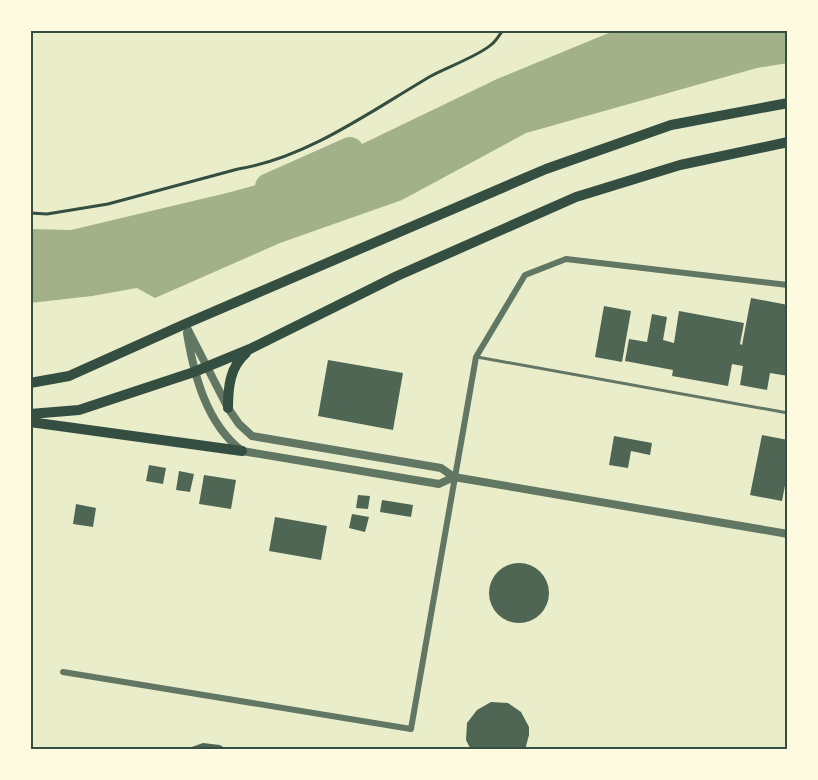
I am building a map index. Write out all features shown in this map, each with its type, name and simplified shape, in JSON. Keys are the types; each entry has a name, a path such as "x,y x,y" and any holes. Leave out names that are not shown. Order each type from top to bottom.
{"main road":[{"path":"30,383 69,376 546,169 671,125 788,103"},
{"path":"30,414 80,410 194,372 250,349 398,276 576,197 680,165 788,142"},
{"path":"228,408 232,371 240,358 250,349"},
{"path":"30,422 242,451"}],"street":[{"path":"63,672 411,729 476,357 525,275 566,259 788,285"},
{"path":"185,324 228,408 238,424 252,436 441,468 453,482"},
{"path":"185,324 194,372 217,425 228,440 242,451 438,484 453,482 788,534"}],"lane":[{"path":"476,357 788,413"}],"path":[{"path":"30,213 47,214 108,204 238,169 258,166 291,154 359,120 432,76 492,45 503,30"}],"shaded area":[{"path":"616,30 788,30 788,63 757,68 526,133 402,200 280,243 155,298 137,288 30,303 30,229 71,230 231,192 306,171 497,79"}],"building":[{"path":"751,298 788,305 788,376 770,373 767,390 740,385 743,366 732,364 728,386 672,376 673,370 625,361 629,339 647,342 652,314 667,317 663,340 674,343 679,311 744,323 740,344 742,345"},
{"path":"604,306 631,311 622,362 595,357"},
{"path":"328,360 403,373 393,430 318,416"},
{"path":"762,435 788,440 788,470 782,501 750,495"},
{"path":"614,436 652,443 650,455 631,451 628,468 609,465"},
{"path":"149,465 166,468 163,484 146,481"},
{"path":"179,471 194,474 190,492 176,490"},
{"path":"204,475 236,480 231,509 199,504"},
{"path":"358,495 370,496 368,509 356,508"},
{"path":"382,500 413,505 411,517 380,512"},
{"path":"76,504 96,508 93,527 73,524"},
{"path":"352,514 369,517 365,532 349,528"},
{"path":"275,517 327,526 321,560 269,551"},
{"path":"519,563 536,568 544,576 549,593 544,610 536,618 519,623 502,618 494,610 489,593 494,576 502,568"},
{"path":"491,702 508,703 521,712 529,727 525,750 471,750 466,740 467,723 477,710"},
{"path":"203,743 220,745 228,750 183,750"}],"waterway":[{"path":"269,187 350,151"}]}
